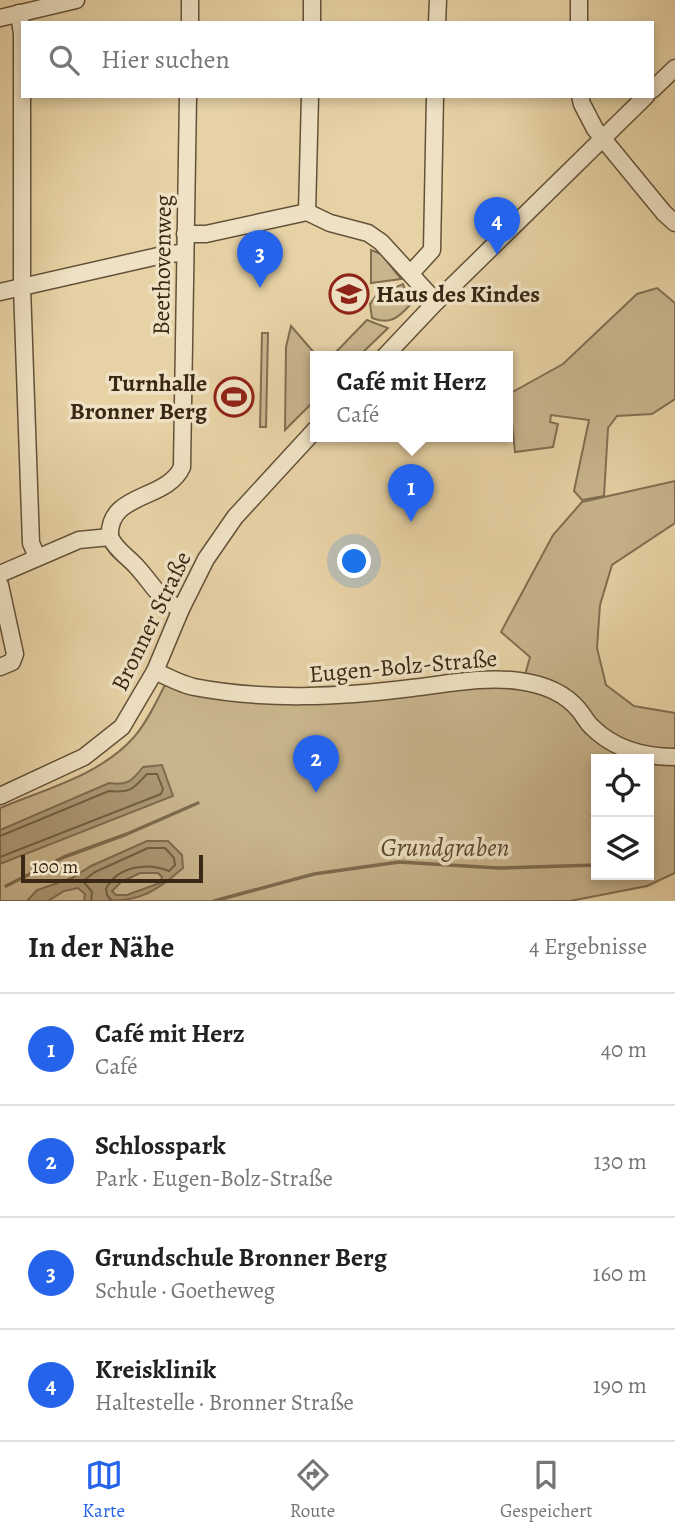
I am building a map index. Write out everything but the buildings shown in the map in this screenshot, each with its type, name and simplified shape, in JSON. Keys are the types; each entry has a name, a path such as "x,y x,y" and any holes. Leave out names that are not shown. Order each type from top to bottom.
{"street":[{"path":"0,18 75,0"},
{"path":"190,0 190,21"},
{"path":"312,0 312,21"},
{"path":"437,21 438,0"},
{"path":"579,0 579,21"},
{"path":"19,13 21,27"},
{"path":"654,88 675,68"},
{"path":"22,98 22,287 31,542 37,557"},
{"name":"Beethovenweg","path":"110,537 110,523 116,512 169,484 178,476 182,467 188,98"},
{"path":"307,212 310,98"},
{"path":"411,274 432,250 435,98"},
{"path":"581,98 588,118 602,137 675,223"},
{"path":"390,351 644,98"},
{"path":"185,234 206,234 307,212 330,223 368,233 381,242 436,302"},
{"path":"0,292 167,254 185,253"},
{"name":"Bronner Straße","path":"0,796 66,767 95,750 122,726 155,671 206,559 235,517 310,435"},
{"path":"0,574 79,540 110,537 160,597 181,609"},
{"path":"0,585 15,654 12,662 0,667"},
{"name":"Eugen-Bolz-Straße","path":"155,671 192,687 301,697 338,696 484,680 517,680 539,685 565,696 591,727 629,751 655,757 675,757"}],"shaded area":[{"path":"371,250 381,254 401,279 371,283"},
{"path":"403,284 410,305 402,314 384,321 372,318 370,304 380,290"},
{"path":"657,288 675,303 675,399 652,414 617,416 608,428 604,496 582,500 574,491 589,420 551,415 550,422 558,424 553,447 515,452 513,392 563,364 637,294"},
{"path":"367,320 388,328 364,351 337,351"},
{"path":"291,326 313,351 310,351 310,405 285,430 286,347"},
{"path":"262,333 268,333 266,427 260,427"},
{"path":"675,481 675,523 612,565 600,605 597,648 606,685 634,706 675,713 675,873 647,886 570,901 0,901 0,808 72,780 121,750 144,724 167,681 302,701 525,675 530,657 501,632 553,535 582,502"}],"water":[{"path":"162,765 173,796 0,864 0,830 109,783 129,781 143,767"},
{"path":"147,841 168,841 182,855 183,868 159,887 138,897 84,901 85,894 78,888 64,891 48,901 27,901 37,890 72,878 91,866","holes":["140,873 158,873 162,877 160,883 127,895 116,895 112,891 121,882"]}],"waterway":[{"path":"6,886 64,857 127,834 198,803"},
{"name":"Grundgraben","path":"214,901 314,874 399,862 498,868 591,865"}],"place":[{"name":"Kreisklinik","path":"497,255"},
{"name":"Grundschule Bronner Berg","path":"260,288"},
{"name":"Haus des Kindes","path":"349,294"},
{"name":"Turnhalle Bronner Berg","path":"234,397"},
{"name":"Café mit Herz","path":"411,522"},
{"name":"Schlosspark","path":"316,793"}]}
